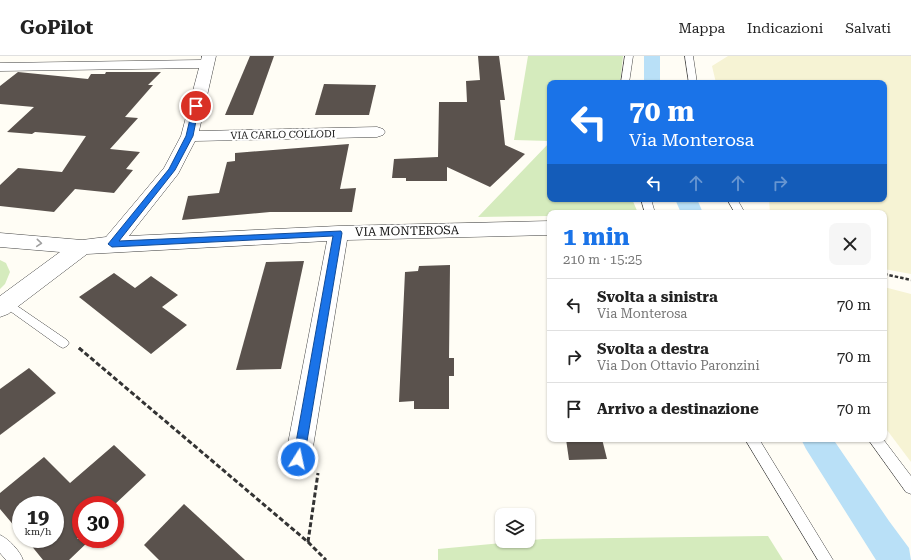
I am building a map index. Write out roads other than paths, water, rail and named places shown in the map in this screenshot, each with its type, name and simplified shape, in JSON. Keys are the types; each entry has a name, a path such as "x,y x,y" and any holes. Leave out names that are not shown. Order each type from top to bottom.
{"street":[{"path":"0,67 83,61 208,60 189,136 172,170 112,244"},
{"name":"VIA CARLO COLLODI","path":"189,136 377,132"},
{"name":"VIA MONTEROSA","path":"0,240 82,247 112,244 338,233 547,228"},
{"path":"298,459 338,233"},
{"path":"3,306 82,247"}],"lane":[{"path":"625,80 629,56"},
{"path":"689,56 693,80"},
{"path":"3,306 63,343"},
{"path":"754,442 826,560"},
{"path":"877,442 911,487"},
{"path":"0,542 16,560"}],"waterway":[{"path":"652,56 652,80"},
{"path":"687,202 691,210"},
{"path":"818,442 877,533 897,560"}]}
